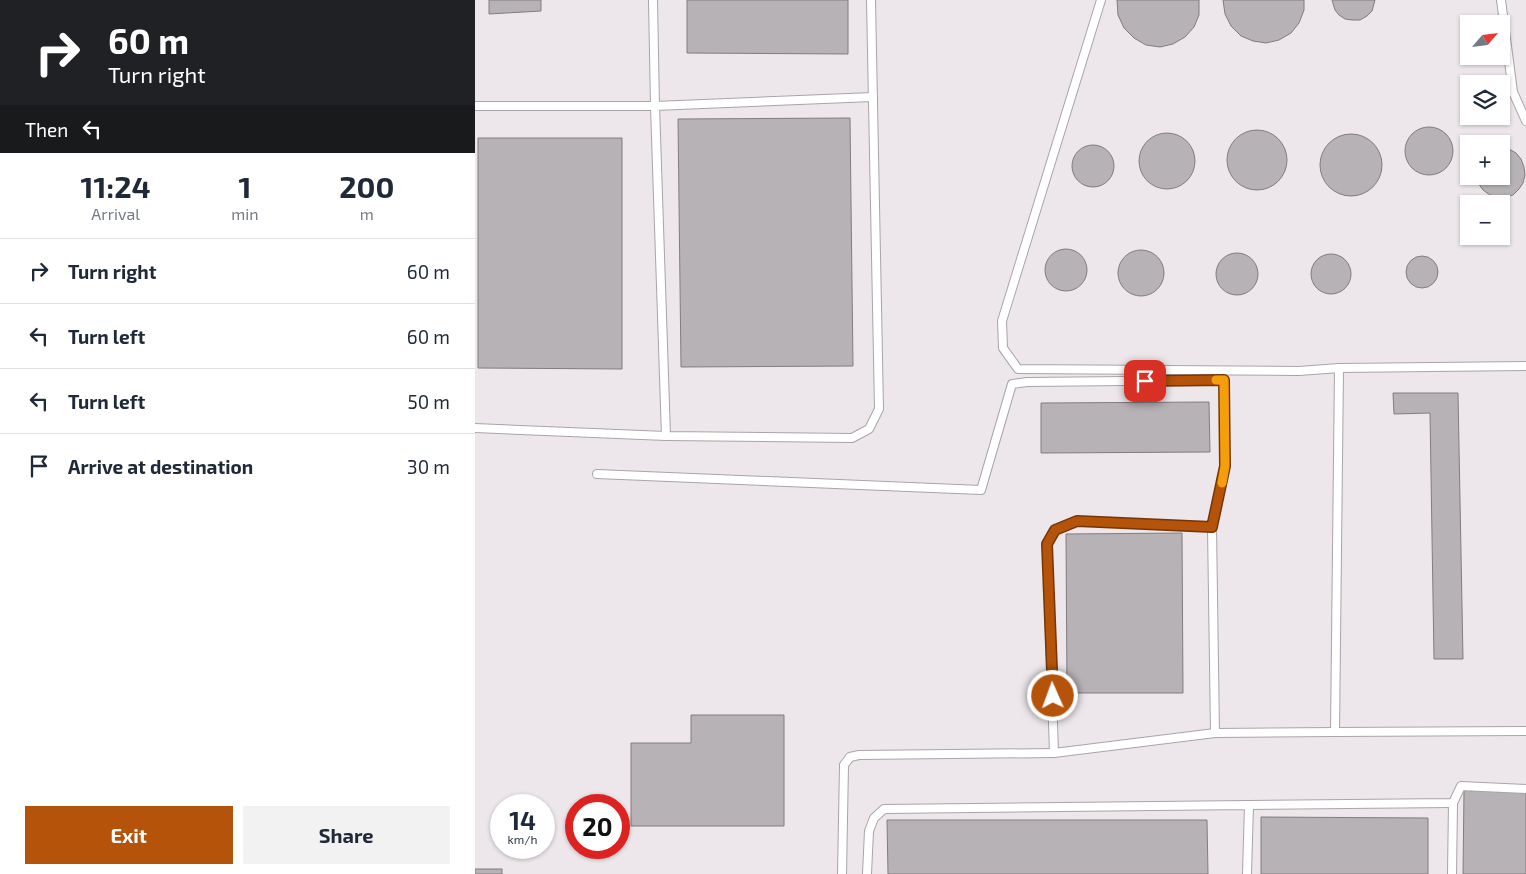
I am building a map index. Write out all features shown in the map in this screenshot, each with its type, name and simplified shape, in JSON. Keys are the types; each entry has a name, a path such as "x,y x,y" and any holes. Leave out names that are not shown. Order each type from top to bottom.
{"lane":[{"path":"653,0 666,436"},
{"path":"475,428 666,436 852,438 869,429 879,409 871,0"},
{"path":"1101,0 1002,321 1003,348 1018,369 1299,371 1339,368 1526,366"},
{"path":"1501,0 1513,92 1526,121"},
{"path":"475,106 655,106 873,97"},
{"path":"1335,732 1339,368"},
{"path":"597,474 981,490 1012,384 1027,382 1224,380 1225,466 1212,527 1215,733"},
{"path":"1054,753 1047,544 1055,530 1077,521 1212,527"},
{"path":"843,874 844,765 850,757 859,755 1054,753 1215,733 1526,731"},
{"path":"1452,874 1453,803 1461,786 1526,789"},
{"path":"867,874 869,831 874,818 884,810 1453,803"},
{"path":"1247,874 1249,805"}],"building":[{"path":"489,0 541,0 541,11 489,14"},
{"path":"687,0 848,0 848,54 687,53"},
{"path":"1117,0 1199,0 1199,15 1194,27 1185,37 1173,44 1160,47 1146,45 1134,38 1124,28 1118,15"},
{"path":"1223,0 1304,0 1304,10 1299,23 1291,33 1279,40 1266,43 1253,41 1241,36 1231,26 1225,14"},
{"path":"1332,0 1375,0 1372,11 1367,16 1360,20 1352,20 1345,19 1339,15 1335,10"},
{"path":"850,118 853,366 681,367 678,119"},
{"path":"1429,127 1438,129 1446,134 1451,142 1453,151 1451,160 1446,168 1438,173 1429,175 1420,173 1412,168 1407,160 1405,151 1407,142 1412,134 1420,129"},
{"path":"1257,130 1274,135 1282,143 1287,160 1282,177 1274,185 1257,190 1240,185 1232,177 1227,160 1232,143 1240,135"},
{"path":"1161,133 1173,133 1183,137 1191,145 1195,161 1191,177 1183,185 1173,189 1161,189 1151,185 1143,177 1139,167 1139,155 1143,145 1151,137"},
{"path":"1351,134 1368,139 1373,143 1377,148 1382,165 1377,182 1373,187 1368,191 1351,196 1334,191 1329,187 1325,182 1320,165 1325,148 1329,143 1334,139"},
{"path":"478,138 622,138 622,369 478,368"},
{"path":"1093,145 1101,147 1110,155 1114,166 1112,174 1104,183 1093,187 1085,185 1076,177 1072,166 1074,158 1082,149"},
{"path":"1510,150 1516,153 1521,159 1525,175 1519,189 1510,196 1490,195 1479,185 1510,185"},
{"path":"1066,249 1081,255 1087,270 1081,285 1066,291 1051,285 1045,270 1051,255"},
{"path":"1146,250 1150,251 1160,260 1163,264 1163,282 1154,292 1146,296 1136,296 1128,292 1119,282 1118,268 1122,260 1132,251"},
{"path":"1237,253 1252,259 1258,274 1252,289 1237,295 1222,289 1216,274 1222,259"},
{"path":"1335,254 1342,257 1348,263 1351,274 1350,282 1342,291 1335,294 1327,294 1320,291 1312,282 1311,270 1314,263 1323,255"},
{"path":"1422,256 1428,257 1433,261 1437,266 1437,278 1433,283 1428,287 1422,288 1416,287 1411,283 1407,278 1406,272 1407,266 1411,261 1416,257"},
{"path":"1393,393 1458,393 1463,659 1434,659 1430,413 1394,414"},
{"path":"1209,402 1210,452 1041,453 1041,403"},
{"path":"1182,533 1183,693 1067,693 1066,534"},
{"path":"691,715 784,715 784,826 631,826 631,743 691,743"},
{"path":"1464,790 1526,791 1526,874 1463,874"},
{"path":"1261,817 1428,818 1428,874 1261,874"},
{"path":"887,820 1207,820 1208,874 888,874"},
{"path":"475,869 502,869 502,874 475,874"}],"slow traffic":[{"path":"1216,380 1224,380 1225,466 1222,483"}],"route":[{"path":"1053,696 1047,544 1055,530 1077,521 1212,527 1225,466 1224,380 1145,381"}]}
